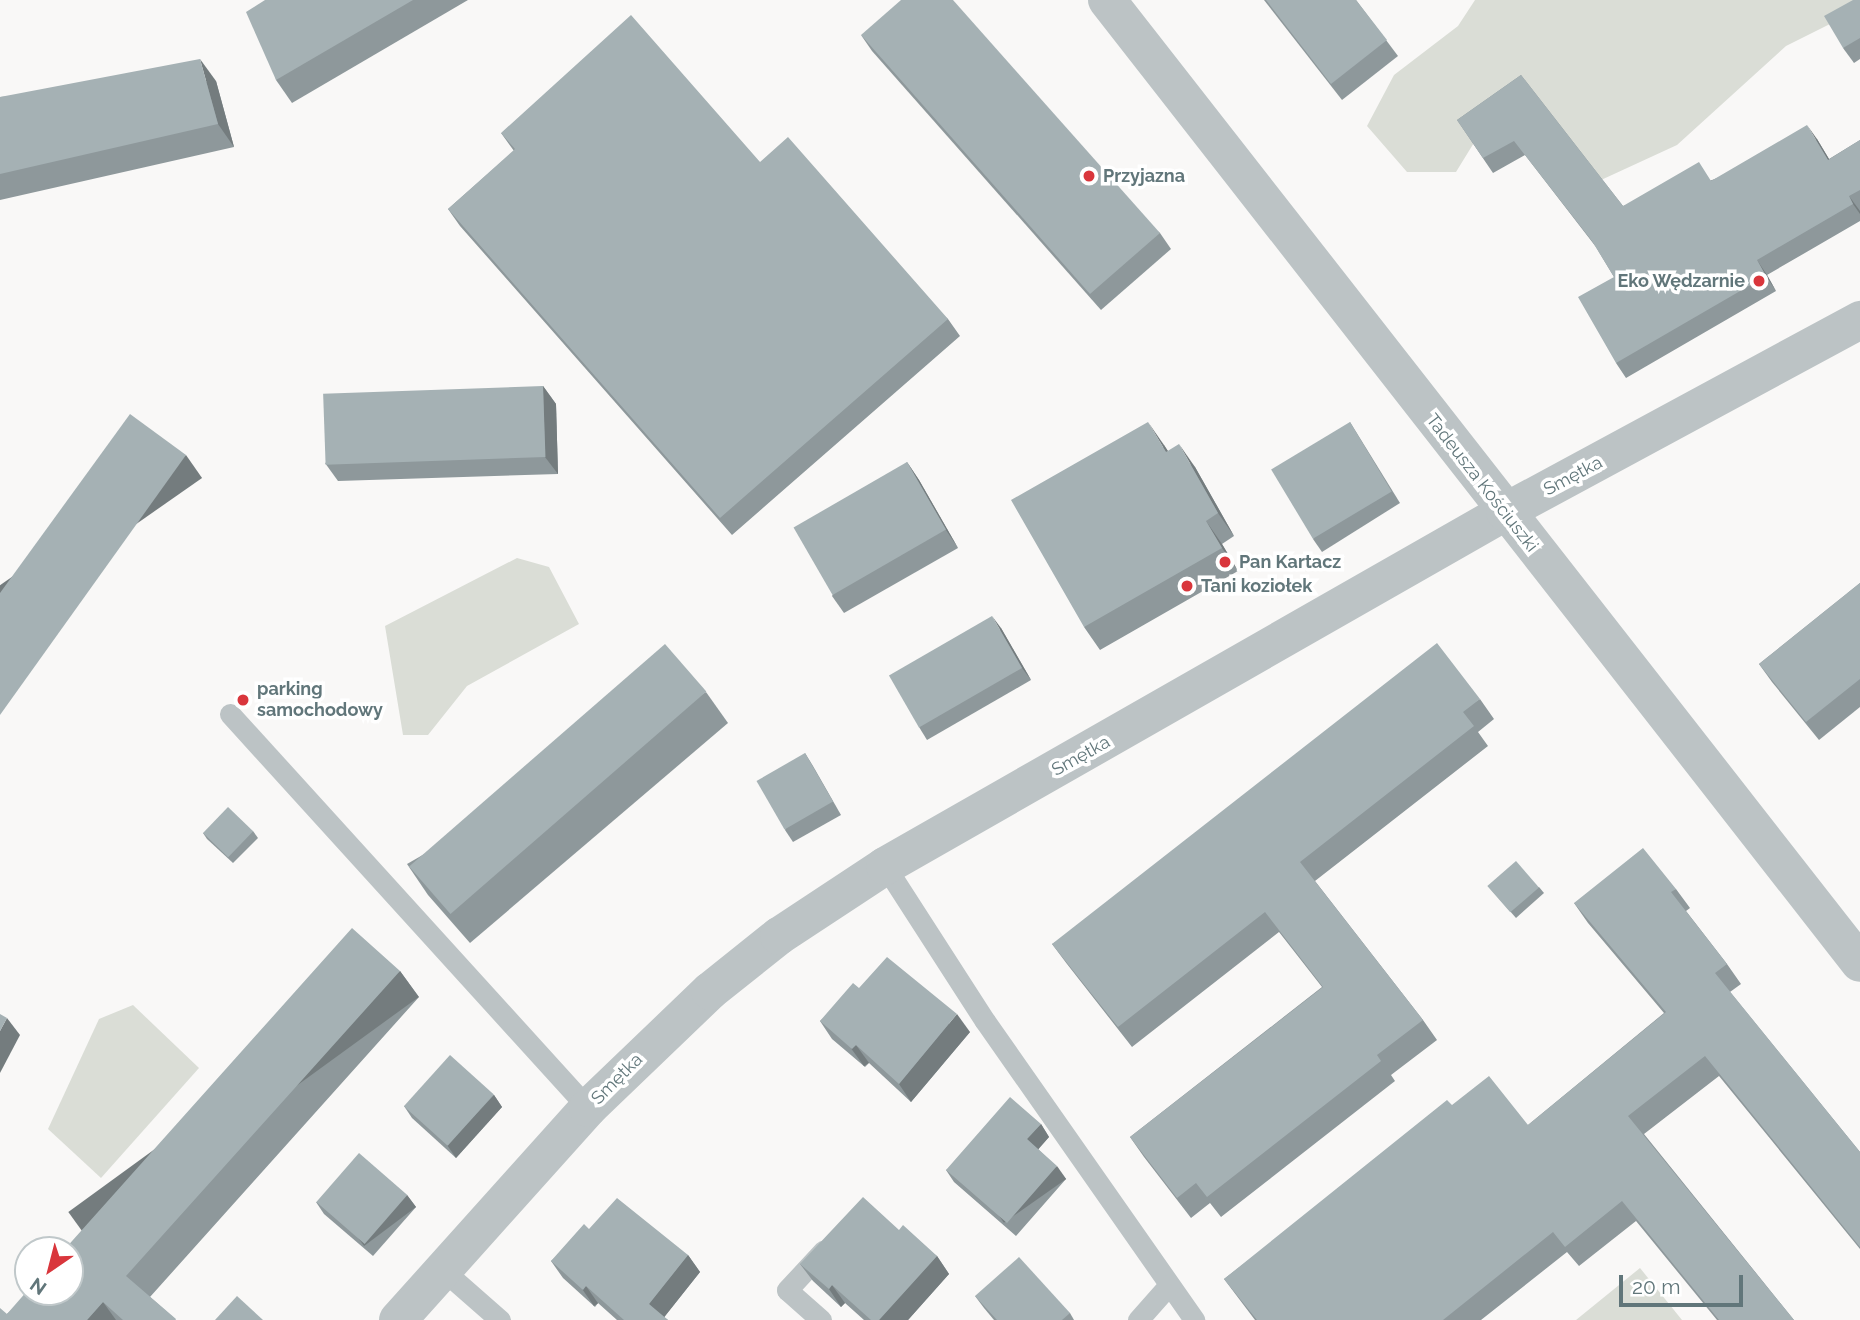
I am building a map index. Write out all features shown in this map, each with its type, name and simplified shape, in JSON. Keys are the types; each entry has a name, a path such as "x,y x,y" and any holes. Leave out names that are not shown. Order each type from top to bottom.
{"street":[{"name":"Tadeusza Kościuszki","path":"1107,0 1860,963"},
{"name":"Smętka","path":"398,1320 588,1108 710,991 779,936 885,866 1505,512 1860,320"}],"lane":[{"path":"230,714 588,1108"},
{"path":"885,866 985,1021 1194,1320"},
{"path":"821,1320 787,1290 839,1233"},
{"path":"443,1270 500,1320"},
{"path":"1138,1320 1169,1285"}],"shaded area":[{"path":"1475,0 1860,0 1860,9 1786,46 1677,145 1588,186 1499,102 1456,172 1407,172 1367,126 1394,75 1458,26"},
{"path":"517,558 549,567 579,624 467,686 428,735 403,735 385,626"},
{"path":"133,1005 199,1068 101,1178 48,1129 99,1019"},
{"path":"1640,1268 1682,1320 1576,1320"}],"building":[{"path":"265,0 413,0 276,80 246,12"},
{"path":"901,0 953,0 1160,233 1090,294 861,35"},
{"path":"1266,0 1356,0 1387,40 1331,84"},
{"path":"1853,0 1860,0 1860,38 1843,48 1824,16"},
{"path":"631,15 760,162 788,137 948,319 720,518 448,209 515,149 501,133"},
{"path":"200,59 218,124 0,174 0,97"},
{"path":"1521,75 1623,206 1699,162 1711,181 1807,125 1828,160 1860,140 1860,190 1849,196 1853,204 1757,260 1766,276 1616,363 1578,297 1614,277 1592,241 1514,141 1483,158 1457,120"},
{"path":"543,386 545,457 326,465 323,394"},
{"path":"130,414 186,455 0,715 0,593"},
{"path":"1148,422 1166,452 1179,444 1218,513 1206,521 1222,548 1084,627 1011,500"},
{"path":"1350,422 1392,491 1313,539 1271,469"},
{"path":"907,462 946,530 833,595 794,528"},
{"path":"1860,583 1860,679 1806,722 1759,664"},
{"path":"992,616 1022,668 919,727 889,676"},
{"path":"1437,643 1480,699 1463,712 1474,726 1300,862 1423,1020 1377,1055 1381,1061 1207,1197 1196,1183 1177,1198 1130,1137 1323,987 1265,912 1118,1027 1052,944"},
{"path":"665,644 706,692 450,914 409,866"},
{"path":"805,753 833,801 785,829 757,781"},
{"path":"228,807 253,831 228,857 203,833"},
{"path":"1643,848 1676,889 1671,892 1727,964 1715,973 1860,1152 1860,1247 1705,1056 1628,1116 1794,1320 1719,1320 1622,1201 1565,1247 1553,1232 1443,1320 1257,1320 1224,1279 1447,1100 1452,1105 1489,1076 1528,1125 1666,1012 1574,903"},
{"path":"1516,861 1539,887 1510,912 1487,886"},
{"path":"352,928 400,971 126,1276 175,1320 123,1320 103,1302 87,1320 0,1320 0,1308 7,1314 14,1306 84,1306 84,1236 77,1236"},
{"path":"887,957 957,1014 899,1084 856,1045 852,1049 820,1021 853,983 859,988"},
{"path":"0,1014 7,1018 0,1031"},
{"path":"450,1055 494,1094 448,1146 404,1106"},
{"path":"1010,1097 1041,1124 1027,1139 1057,1166 1007,1223 946,1170"},
{"path":"359,1153 407,1195 365,1244 316,1202"},
{"path":"863,1197 899,1230 903,1225 937,1256 879,1320 871,1320 832,1285 829,1289 800,1264"},
{"path":"617,1198 688,1255 649,1304 668,1320 624,1320 586,1286 583,1290 551,1261 584,1224 589,1229"},
{"path":"1019,1257 1070,1313 1062,1320 997,1320 975,1296"},
{"path":"237,1296 263,1320 215,1320"}],"place":[{"name":"Przyjazna","path":"1089,176"},
{"name":"Eko Wędzarnie","path":"1759,281"},
{"name":"Pan Kartacz","path":"1225,562"},
{"name":"Tani koziołek","path":"1187,586"},
{"name":"parking samochodowy","path":"243,700"}]}
